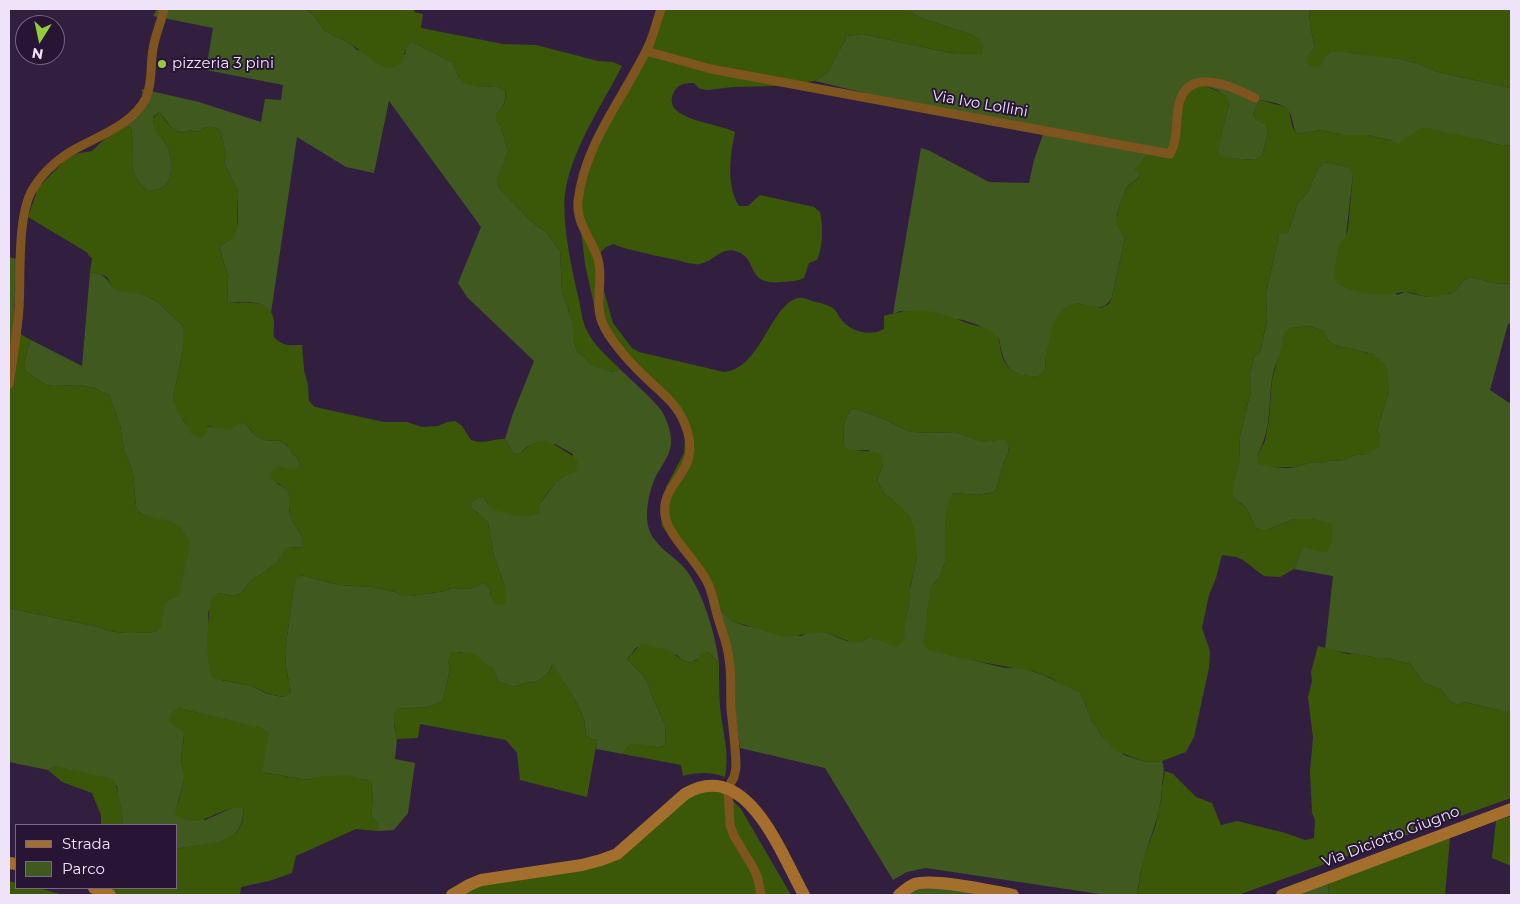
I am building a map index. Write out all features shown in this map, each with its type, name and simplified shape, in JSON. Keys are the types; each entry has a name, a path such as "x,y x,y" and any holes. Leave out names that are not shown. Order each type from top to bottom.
{"main road":[{"path":"452,895 482,880 582,865 617,854 671,804 694,789 714,786 728,788 739,794 759,813 804,895"},
{"name":"Via Diciotto Giugno","path":"1282,895 1511,809"},
{"path":"899,895 916,884 933,882 1013,895"},
{"path":"96,889 110,895"}],"street":[{"path":"9,384 19,310 23,224 25,208 30,194 38,180 51,166 70,152 106,134 127,120 146,99 150,85 155,37 164,9"},
{"path":"661,9 646,51 597,138 581,184 578,214 580,223 598,260 601,273 599,308 602,322 616,345 632,364 675,404 687,431 690,451 688,462 667,498 665,515 672,533 692,557 709,587 728,650 736,768 728,788 729,814 734,836 754,869 762,895"},
{"name":"Via Ivo Lollini","path":"646,51 711,69 1170,154 1175,146 1179,104 1184,90 1191,85 1213,82 1233,87 1255,98"}],"green space":[{"path":"157,9 305,9 314,15 325,31 351,44 357,50 405,55 406,48 411,41 453,63 459,78 480,87 497,86 505,91 504,103 497,113 508,151 497,181 499,188 532,222 546,232 560,251 562,292 569,315 573,321 573,338 578,353 585,357 590,364 612,372 620,369 661,410 666,418 669,429 671,445 667,458 655,479 650,495 647,508 648,526 653,538 686,570 698,590 712,628 719,663 708,652 691,663 682,660 677,655 637,647 627,659 644,676 650,689 665,724 666,746 653,747 629,744 623,754 596,749 597,741 586,736 584,719 574,698 552,665 549,672 536,683 529,682 514,687 499,682 492,668 465,653 458,652 448,661 450,669 443,701 429,707 397,709 394,724 397,739 395,759 415,763 408,813 394,830 378,831 377,823 371,816 373,799 371,782 364,779 316,777 307,780 262,772 262,764 247,725 178,708 177,726 184,732 181,763 184,776 177,805 205,820 234,807 243,807 242,820 238,830 231,837 221,841 178,849 178,824 122,824 117,786 56,766 48,770 9,762 9,608 99,627 105,630 126,633 155,632 161,626 164,603 175,593 180,585 184,571 147,516 140,513 136,507 133,473 124,450 120,425 109,395 94,388 79,385 46,385 25,371 26,355 31,340 82,366 90,272 103,276 111,285 142,294 158,302 182,325 185,334 173,399 188,426 216,427 245,423 259,438 285,444 295,454 301,466 276,483 286,489 289,495 290,515 302,537 303,547 287,548 277,563 251,581 241,593 233,596 218,593 208,613 208,638 221,680 252,686 268,694 283,697 291,693 285,650 295,580 301,575 339,585 373,587 395,592 403,596 445,591 452,588 469,589 484,583 490,589 491,598 505,587 494,556 488,523 470,508 471,502 477,498 484,498 494,508 501,510 516,510 539,505 556,482 567,474 573,454 555,444 528,446 518,455 512,452 505,439 534,361 467,297 458,283 481,227 389,101 374,173 346,167 297,137 271,313 258,303 228,303 228,278 220,247 233,238 238,223 238,191 224,163 226,154 220,130 209,127 198,132 190,130 182,133 171,127 159,112 153,117 156,132 169,150 171,169 169,180 164,186 160,189 148,191 136,177 133,170 131,128 124,126 143,101 142,89 199,102 261,122 265,99 281,100 283,85 206,70 213,28 153,16"},
{"path":"305,9 415,9 414,12 423,14 421,28 503,44 536,45 598,61 613,62 622,66 582,140 570,171 565,199 568,244 585,326 597,346 620,369 612,372 597,368 578,353 573,338 573,321 569,315 562,292 560,251 546,232 532,222 499,188 496,181 508,151 501,127 496,121 496,113 503,106 506,98 505,91 497,86 480,87 465,84 459,78 453,63 411,41 406,48 402,63 394,68 386,68 351,44 325,31 314,15"},
{"path":"661,9 907,9 920,18 973,35 980,41 983,48 982,54 955,54 863,34 847,36 828,72 815,81 792,87 733,87 708,90 700,89 694,83 686,83 676,89 672,105 676,110 696,120 735,132 730,170 732,189 739,206 748,206 760,195 814,207 820,212 821,217 822,230 819,255 817,260 809,263 804,278 796,281 770,282 762,280 757,276 743,254 730,250 705,263 697,264 629,250 613,244 606,247 600,253 602,284 613,323 632,348 639,352 724,372 737,368 747,360 780,312 788,303 801,298 831,307 849,327 866,333 884,329 884,316 919,310 937,313 985,328 998,339 1003,359 1010,369 1026,376 1039,376 1045,370 1046,355 1053,324 1062,309 1076,303 1101,308 1109,304 1125,238 1116,225 1122,198 1129,185 1137,180 1141,174 1134,169 1139,166 1149,152 1171,156 1184,102 1190,88 1204,85 1226,95 1229,103 1218,154 1232,158 1255,160 1262,156 1268,132 1266,125 1257,120 1253,114 1260,100 1289,110 1292,126 1297,134 1321,130 1343,135 1367,135 1390,140 1397,144 1422,127 1503,146 1511,145 1511,284 1493,283 1471,277 1463,281 1453,293 1430,297 1406,292 1369,294 1352,290 1336,283 1333,275 1340,242 1346,236 1348,229 1353,174 1348,167 1325,162 1318,168 1308,192 1297,204 1287,234 1279,234 1266,294 1267,320 1260,352 1254,357 1250,374 1251,390 1240,436 1239,461 1232,495 1246,508 1256,528 1264,531 1294,519 1310,519 1332,523 1332,540 1325,553 1303,547 1294,569 1280,577 1264,576 1243,560 1222,555 1209,595 1202,628 1210,651 1209,668 1194,737 1186,752 1162,761 1146,762 1116,751 1100,734 1092,721 1080,692 1036,672 959,658 928,650 923,644 930,591 933,584 939,578 945,563 945,523 949,500 953,493 977,495 995,492 1008,454 1009,446 1006,439 983,442 955,432 913,432 853,408 849,412 845,421 844,447 882,455 883,465 877,480 885,495 910,516 915,532 917,556 910,588 905,632 903,641 897,647 868,637 862,642 854,643 824,632 784,637 732,621 720,609 687,551 662,526 661,512 666,487 684,453 685,436 672,402 598,323 585,264 578,205 586,167 630,79"},
{"path":"907,9 1309,9 1315,48 1309,54 1324,57 1330,52 1338,51 1401,59 1438,72 1511,88 1511,145 1503,146 1478,139 1397,144 1390,140 1367,135 1343,135 1321,130 1297,134 1291,115 1286,108 1260,100 1253,114 1257,120 1266,124 1268,132 1262,156 1255,160 1227,158 1217,155 1229,103 1219,91 1204,85 1180,117 1181,125 1176,148 1144,158 1141,165 1135,169 1141,174 1126,189 1117,216 1120,231 1125,238 1112,297 1109,302 1105,306 1097,308 1076,303 1046,355 1045,370 1039,376 1021,375 1014,372 1006,363 999,339 978,325 963,320 900,311 893,314 921,148 989,182 1029,183 1034,160 1045,129 927,108 815,81 828,72 847,36 863,34 955,54 982,54 973,35 920,18"},
{"path":"1309,9 1511,9 1511,88 1438,72 1401,59 1346,52 1330,52 1324,57 1322,65 1314,68 1306,62 1309,54 1315,48"},
{"path":"159,112 171,127 182,133 190,130 198,132 209,127 220,130 226,154 224,163 238,191 237,230 233,239 220,247 228,278 228,303 256,303 263,305 272,314 274,337 284,344 302,345 309,401 315,407 384,422 407,422 422,427 438,426 455,421 462,426 471,440 484,442 505,439 512,452 518,455 532,444 541,441 553,444 576,459 577,464 574,473 563,477 554,485 539,505 540,512 535,515 516,516 492,509 484,498 477,498 471,502 470,508 484,517 488,523 494,556 507,596 505,604 496,605 491,598 490,589 484,583 469,589 452,588 445,591 403,596 395,592 373,587 339,585 301,575 295,581 285,650 291,693 284,697 269,694 252,686 212,678 208,660 208,638 212,597 218,593 233,596 241,593 251,581 277,563 287,548 303,547 302,537 291,519 288,492 269,478 272,471 278,466 294,470 301,466 287,445 280,441 263,440 256,436 245,423 237,425 231,430 207,426 206,434 199,438 191,434 188,426 178,413 173,399 183,349 184,334 182,325 158,302 142,294 117,291 107,277 90,272 92,258 88,253 28,217 38,188 66,159 74,154 92,151 110,134 124,126 131,128 136,177 148,191 160,189 164,186 169,180 171,163 168,148 156,133 154,125 153,118"},
{"path":"1325,162 1349,167 1353,174 1346,236 1397,295 1405,292 1427,297 1453,293 1463,281 1471,277 1493,283 1511,284 1511,323 1508,324 1490,390 1511,404 1511,711 1502,711 1465,702 1457,705 1450,701 1440,689 1424,683 1410,664 1386,658 1325,649 1333,576 1294,569 1303,546 1310,548 1332,524 1310,519 1294,519 1264,531 1256,528 1246,508 1231,495 1239,461 1240,436 1251,390 1250,374 1254,357 1260,352 1267,321 1266,294 1279,234 1287,234 1297,204 1308,192 1318,168","holes":["1309,326 1323,331 1327,339 1334,345 1373,354 1389,391 1377,430 1380,437 1365,455 1357,454 1343,460 1312,462 1296,467 1273,467 1257,456 1262,446 1269,418 1275,366 1292,328"]},
{"path":"9,257 17,259 13,333 9,345"},
{"path":"1309,326 1323,331 1327,339 1334,345 1373,354 1386,365 1389,391 1377,430 1380,437 1379,447 1365,455 1357,454 1343,460 1312,462 1296,467 1273,467 1258,464 1257,456 1265,441 1269,419 1272,380 1285,331 1292,328"},
{"path":"16,328 22,335 31,340 26,355 25,371 46,385 79,385 94,388 109,395 120,425 124,450 133,473 136,507 140,513 177,525 187,536 190,544 179,597 165,603 161,627 155,632 126,633 105,630 99,627 9,608 9,345"},
{"path":"853,408 913,432 955,432 983,442 1006,438 1009,446 1008,454 995,492 977,495 953,493 945,523 945,563 939,578 933,584 927,614 951,655 1005,668 1025,669 1080,692 1092,721 1100,734 1124,755 1146,762 1162,761 1164,772 1160,807 1143,864 1137,895 1106,895 926,868 907,872 893,880 825,768 740,748 720,609 732,621 746,626 801,636 808,633 824,632 847,641 862,642 868,637 883,641 905,632 910,589 917,556 892,499 885,495 877,480 883,465 868,450 851,451 844,447 845,421"},
{"path":"642,643 670,651 682,660 690,663 697,660 700,653 708,652 719,663 720,706 727,759 725,777 704,773 683,776 681,765 623,754 628,744 666,746 665,724 650,689 644,676 627,659"},
{"path":"1318,646 1348,654 1386,658 1410,664 1424,683 1440,689 1450,701 1457,705 1465,702 1502,711 1511,711 1511,798 1238,895 1137,895 1143,861 1155,827 1165,771 1173,774 1196,797 1212,803 1221,825 1237,821 1282,832 1305,840 1314,838 1315,820 1312,813 1310,771 1313,738 1308,697 1312,681 1311,672"},
{"path":"450,652 473,653 492,668 499,682 514,687 529,682 536,683 549,672 553,664 574,698 584,719 586,736 597,741 587,797 520,780 517,753 506,740 420,724 418,738 397,739 393,716 397,709 429,707 443,701 450,669 448,661"},
{"path":"178,708 262,728 269,733 262,772 307,780 316,777 348,775 371,782 373,799 371,816 377,823 378,831 356,829 296,856 292,873 269,881 241,887 240,895 109,895 94,889 178,889 178,849 221,841 238,830 243,820 243,807 225,810 208,818 191,821 183,819 175,813 184,780 181,759 184,732 169,722 171,713"},
{"path":"56,766 113,779 120,802 122,824 101,824 101,815 92,793 62,782 48,770"},
{"path":"700,789 726,794 741,809 791,895 456,895 472,887 590,867"},
{"path":"1511,816 1511,866 1492,858 1496,821"},
{"path":"1450,838 1445,895 1329,895 1328,882"},
{"path":"9,881 15,883 15,889 42,889 63,895 9,895"},
{"path":"1328,882 1329,895 1295,895"},
{"path":"926,885 993,895 901,895"}],"place":[{"name":"pizzeria 3 pini","path":"162,64"}]}
